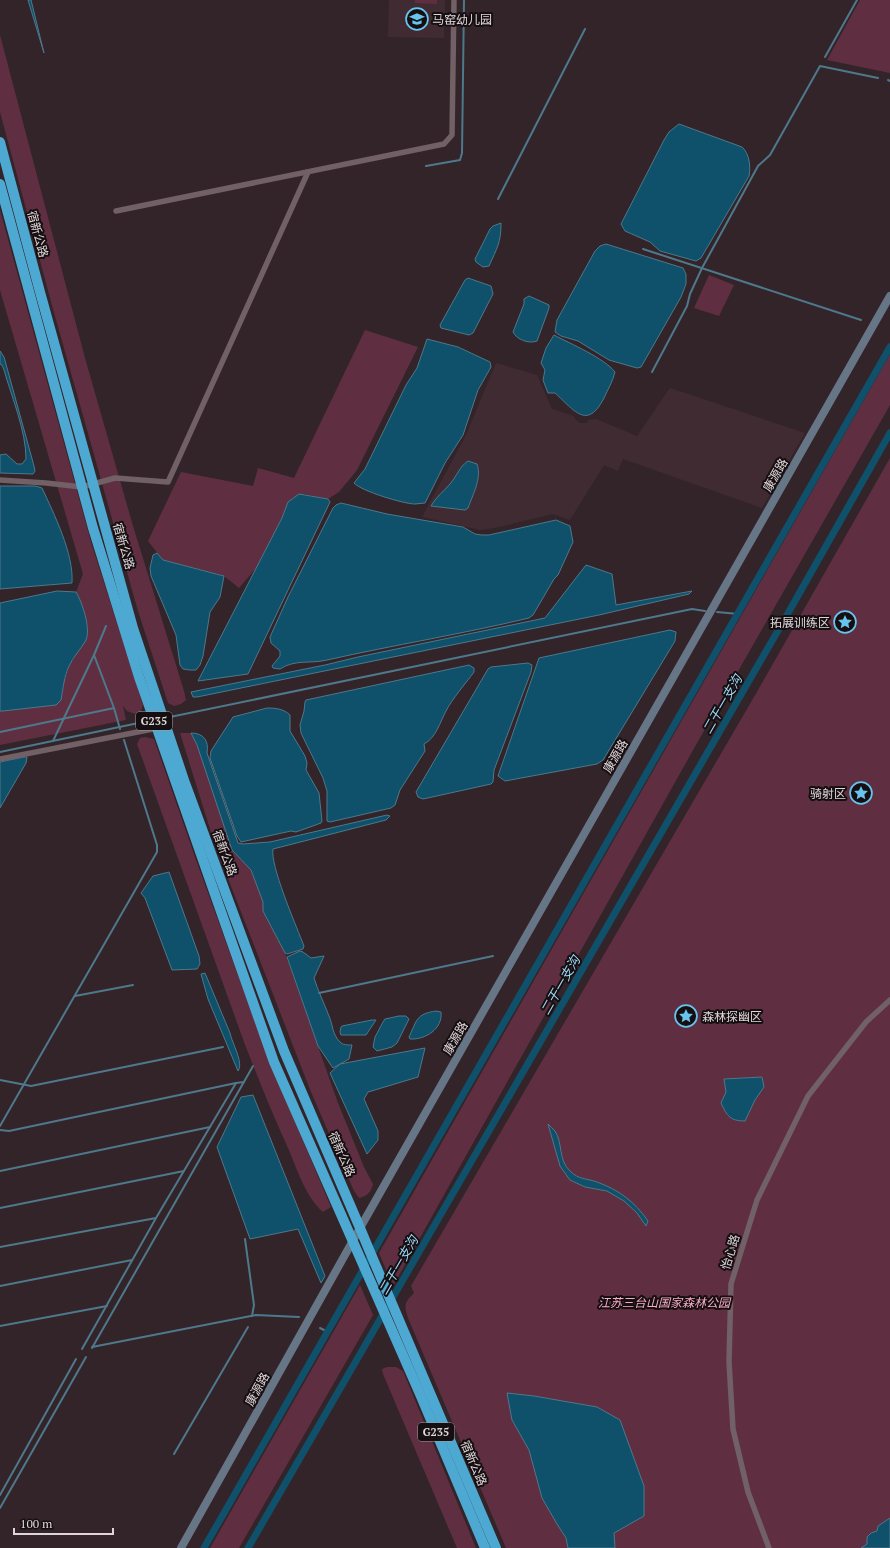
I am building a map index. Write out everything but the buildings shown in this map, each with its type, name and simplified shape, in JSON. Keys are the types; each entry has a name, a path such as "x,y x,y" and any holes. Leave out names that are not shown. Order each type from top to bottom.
{"highway":[{"name":"宿新公路","path":"0,142 93,484 162,727 274,1062 354,1242 485,1548"},
{"name":"宿新公路","path":"0,184 93,528 137,670 185,783 284,1051 496,1548"}],"street":[{"path":"116,211 444,144 452,135 454,0"},
{"path":"0,480 82,487 115,478 168,482 308,172"},
{"name":"康源路","path":"181,1548 354,1242 360,1228 890,296"},
{"path":"0,759 162,727"},
{"name":"怡心路","path":"770,1548 748,1492 733,1429 729,1362 731,1284 757,1200 808,1096 866,1022 890,1000"}],"shaded area":[{"name":"马窑幼儿园","path":"389,0 445,0 444,38 388,37"},
{"path":"496,363 537,375 552,409 574,416 580,423 587,423 588,420 596,419 637,436 670,388 805,433 762,508 623,459 618,471 604,465 570,520 553,514 495,528 480,530 422,517 466,435"}],"green space":[{"path":"415,0 437,0 437,4 415,3"},
{"path":"860,0 890,0 890,73 827,60"},
{"path":"0,35 85,358 133,526 184,691 186,700 181,704 174,706 168,703 138,611 53,309 0,112"},
{"path":"0,210 91,542 143,705 141,712 135,714 127,711 123,706 126,720 0,745 0,711 56,704 61,700 64,682 69,666 83,644 79,598 76,592 83,574 0,290"},
{"path":"709,275 734,285 719,316 694,308"},
{"path":"365,330 418,347 357,470 339,492 328,499 304,494 288,502 282,518 257,567 239,588 224,576 219,574 163,560 148,541 181,472 253,486 258,468 294,478"},
{"path":"890,354 890,405 697,743 393,1286 379,1253"},
{"name":"江苏三台山国家森林公园","path":"890,458 890,1548 506,1548 408,1318 406,1304 408,1299 414,1293 411,1286 754,697"},
{"path":"180,733 191,733 197,745 232,850 251,870 263,902 263,911 285,953 338,1103 364,1167 373,1184 369,1193 365,1196 359,1198 354,1191 311,1092 215,845"},
{"path":"145,737 154,739 268,1058 331,1207 323,1212 311,1198 302,1182 244,1042 137,744 140,738"},
{"path":"360,1285 373,1315 239,1548 210,1548"},
{"path":"387,1367 396,1367 403,1371 476,1548 457,1548 383,1374 382,1369"}],"water":[{"path":"28,0 31,0 44,53"},
{"path":"679,124 742,147 748,156 750,164 749,176 701,258 696,261 660,251 650,242 625,231 621,224 664,140 669,132"},
{"path":"501,223 500,236 496,250 489,266 483,267 476,262 475,259 490,229"},
{"path":"606,244 683,268 686,274 686,284 681,297 641,367 637,368 609,360 578,341 561,336 555,332 557,320 595,251 600,246"},
{"path":"468,278 491,286 493,294 473,333 469,335 441,328 440,325 465,280"},
{"path":"529,296 549,305 537,341 534,342 527,342 520,339 513,332 524,304 524,299"},
{"path":"554,335 595,357 615,372 604,398 592,414 580,414 568,406 555,393 548,393 543,380 545,370 541,363 546,348"},
{"path":"427,339 458,347 490,362 491,367 478,390 463,435 445,463 425,503 415,504 402,502 365,490 354,483 365,469 406,385 417,368"},
{"path":"0,351 4,357 34,466 35,471 33,474 0,473 0,455 6,454 17,464 22,464 26,459 24,437 4,370 0,364"},
{"path":"468,461 477,464 478,480 468,508 465,510 431,506 452,481 462,466"},
{"path":"0,486 35,486 42,488 67,547 72,572 72,583 0,589"},
{"path":"299,494 328,499 330,502 248,674 198,681 282,518 288,502"},
{"path":"341,503 387,514 463,527 475,534 482,535 489,535 556,520 570,526 573,542 558,575 554,579 533,615 529,618 327,660 291,664 280,669 273,668 272,666 280,656 280,651 271,643 270,637 288,597 333,508"},
{"path":"157,553 163,560 224,576 220,597 210,612 203,656 200,665 196,670 183,669 180,665 176,635 151,576 150,568 153,555"},
{"path":"586,565 612,574 616,605 692,591 689,594 599,615 197,697 193,697 191,692 545,618"},
{"path":"57,591 76,592 81,602 87,622 86,640 67,670 61,700 56,705 0,711 0,603"},
{"path":"670,630 676,632 675,641 603,760 597,764 505,781 498,776 539,658"},
{"path":"528,663 532,665 531,672 494,770 493,782 491,784 423,799 418,797 416,792 488,669 491,667"},
{"path":"469,665 474,668 474,672 455,696 435,734 424,744 425,751 400,790 395,805 391,808 330,822 327,821 327,791 323,778 301,733 300,725 306,700"},
{"path":"267,708 280,709 290,715 290,731 305,756 307,763 306,770 319,793 322,821 321,823 296,832 291,831 241,842 237,836 210,758 211,751 233,717"},
{"path":"191,733 199,734 205,738 207,753 238,843 270,842 387,815 390,816 386,820 273,849 275,868 304,946 303,949 287,954 285,953 263,911 263,902 251,870 232,850 197,745"},
{"path":"27,757 26,763 0,808 0,762"},
{"path":"169,872 199,956 200,964 197,969 172,970 145,898 141,893 153,876"},
{"path":"300,951 311,958 324,956 314,978 317,988 330,1019 335,1036 342,1044 352,1045 349,1059 333,1068 318,1046 287,957"},
{"path":"205,973 237,1053 240,1063 238,1071 208,999 201,974"},
{"path":"436,1011 441,1012 441,1018 436,1028 421,1038 410,1039 409,1037 418,1019 424,1014"},
{"path":"406,1016 409,1019 397,1043 392,1047 377,1051 373,1047 375,1037 383,1022 385,1019"},
{"path":"376,1020 366,1035 341,1035 340,1032 342,1026"},
{"path":"425,1048 418,1077 368,1092 364,1099 378,1131 378,1140 367,1154 330,1073 340,1064"},
{"path":"762,1077 764,1087 755,1100 745,1121 732,1119 725,1111 721,1103 726,1092 724,1079"},
{"path":"253,1095 325,1276 321,1283 298,1229 250,1239 217,1147 241,1097"},
{"path":"548,1124 555,1131 566,1167 573,1174 605,1185 626,1197 638,1208 648,1221 646,1226 637,1213 624,1201 607,1191 585,1187 570,1180 560,1166"},
{"path":"507,1393 597,1407 620,1420 644,1486 644,1516 614,1533 615,1548 568,1548 566,1538 542,1498 529,1450 512,1420"},
{"path":"890,1518 890,1548 861,1548 867,1544 867,1537 871,1533 877,1531 878,1526"}],"waterway":[{"path":"426,166 460,160 462,153 464,0"},
{"path":"825,57 857,0"},
{"path":"498,199 585,29"},
{"path":"652,372 687,306 690,294 702,268 758,166 770,155 820,66 878,78"},
{"path":"643,249 861,320"},
{"path":"204,1548 890,347"},
{"name":"二干一支沟","path":"248,1548 787,615 890,433"},
{"path":"170,717 692,609 705,611"},
{"path":"717,612 738,614"},
{"path":"53,741 94,655 106,626"},
{"path":"94,655 114,708 120,729"},
{"path":"0,732 114,708"},
{"path":"0,752 148,721"},
{"path":"0,1126 157,852 157,845 124,740"},
{"path":"319,993 493,956"},
{"path":"75,996 133,985"},
{"path":"0,1080 31,1086 223,1047"},
{"path":"92,1348 253,1066"},
{"path":"82,1349 156,1218 236,1083 244,1082"},
{"path":"0,1130 9,1131 236,1083"},
{"path":"0,1171 210,1127"},
{"path":"0,1208 184,1171"},
{"path":"0,1247 156,1218"},
{"path":"245,1239 254,1305 252,1316"},
{"path":"0,1286 132,1260"},
{"path":"0,1326 107,1306"},
{"path":"92,1347 256,1315 299,1317"},
{"path":"174,1454 248,1327"},
{"path":"320,1328 328,1332"},
{"path":"0,1508 86,1357"},
{"path":"0,1495 76,1359"}],"place":[{"name":"马窑幼儿园","path":"417,19"},
{"name":"拓展训练区","path":"845,622"},
{"name":"骑射区","path":"861,793"},
{"name":"森林探幽区","path":"686,1016"}]}
